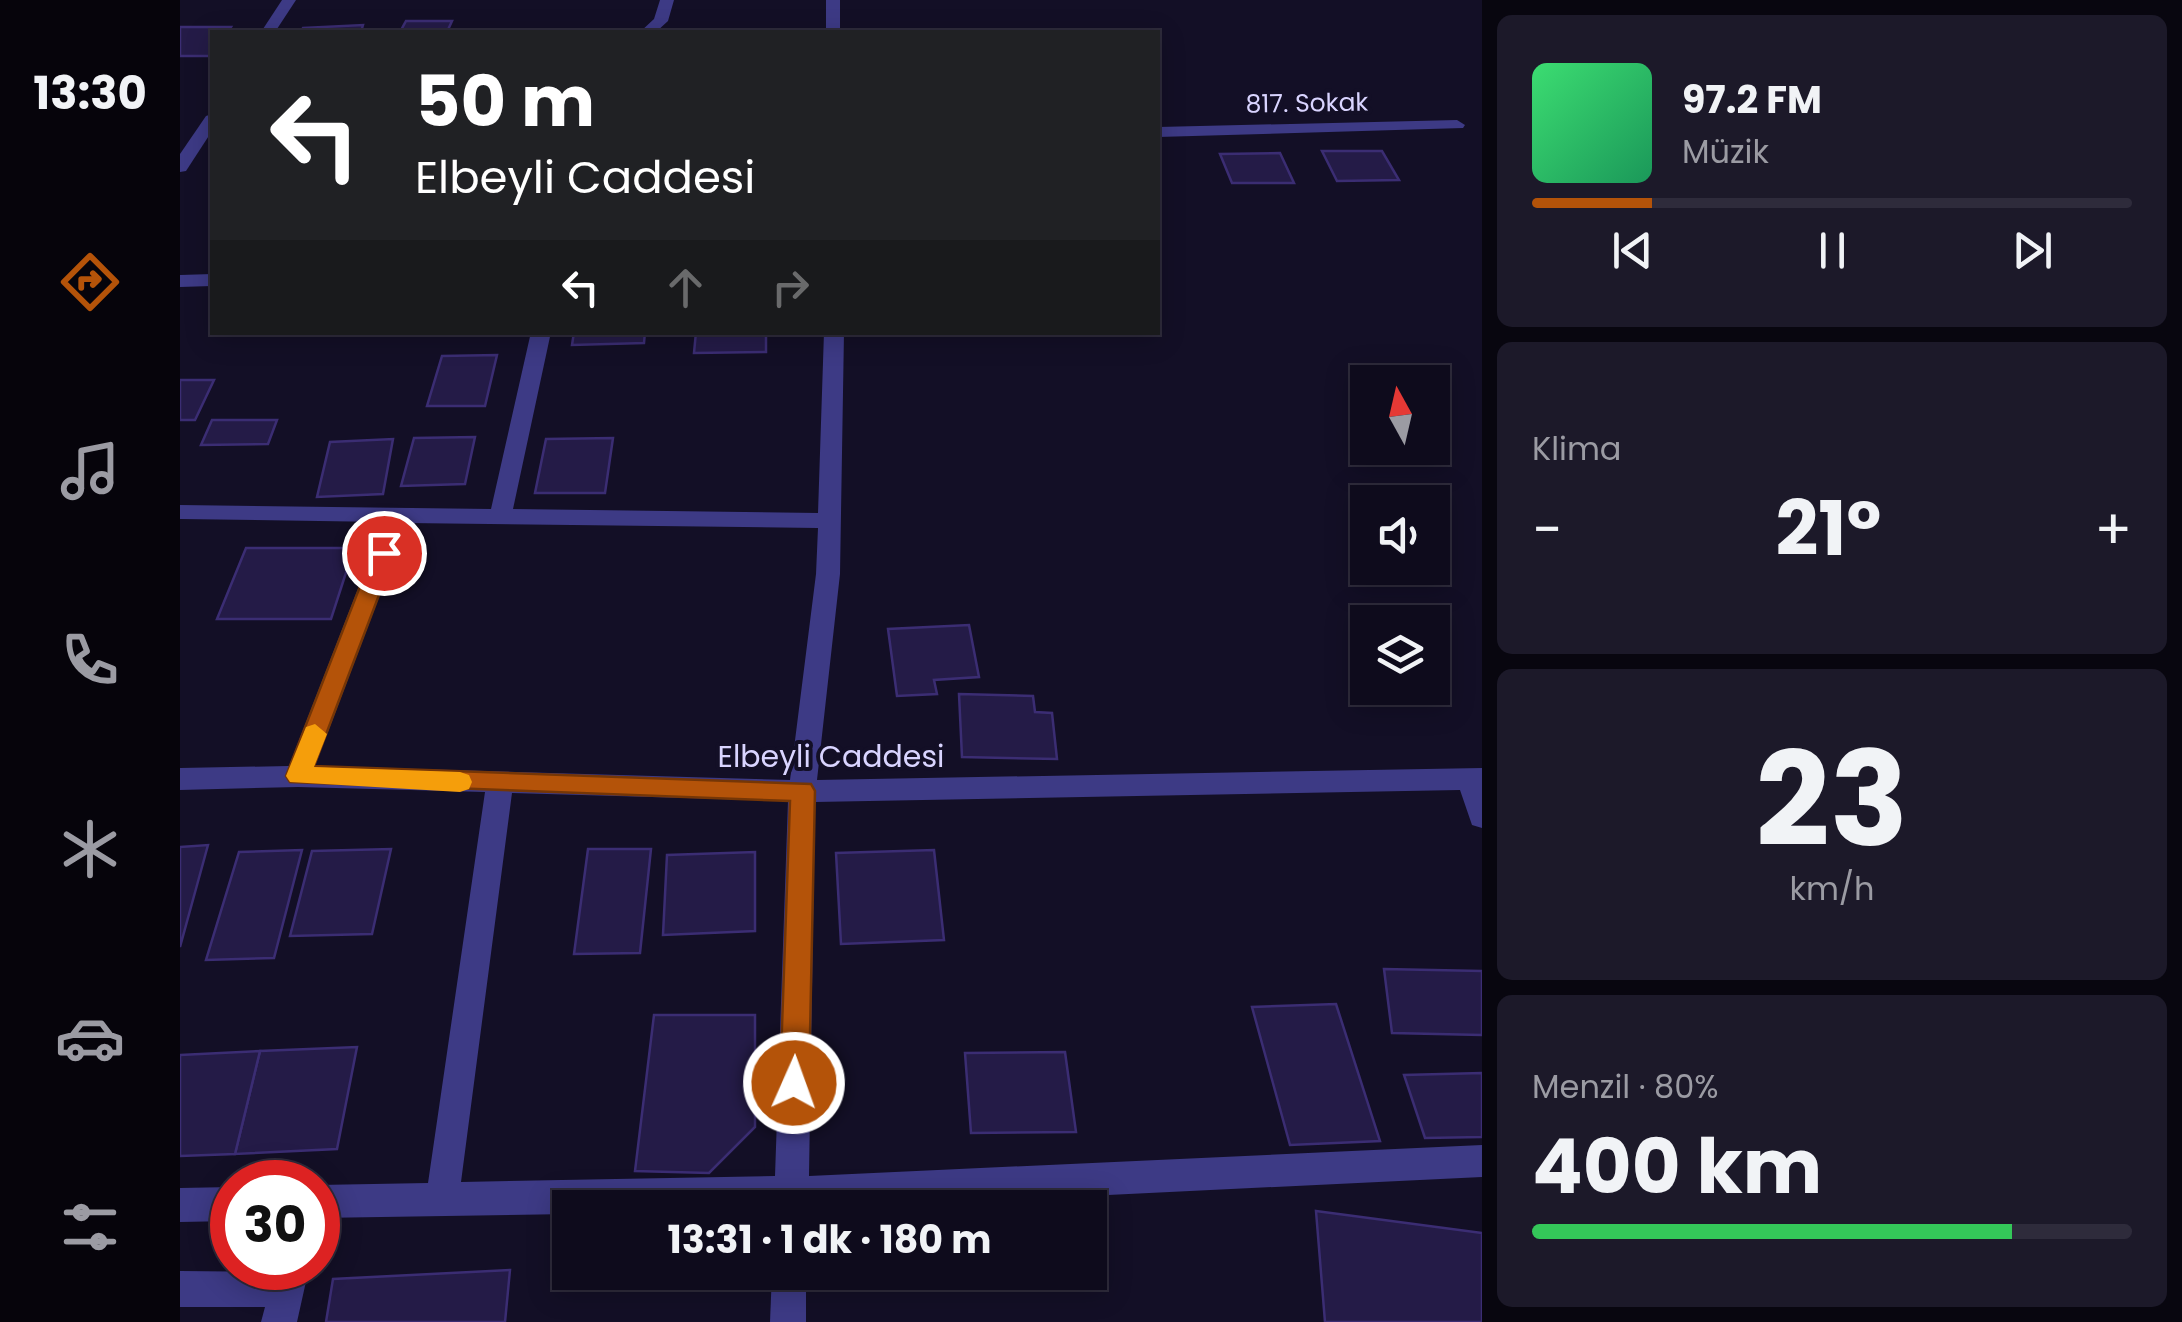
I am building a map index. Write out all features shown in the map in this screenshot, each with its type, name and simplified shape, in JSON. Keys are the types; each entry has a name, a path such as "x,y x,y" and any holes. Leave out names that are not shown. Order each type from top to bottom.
{"street":[{"path":"269,30 288,0"},
{"path":"650,30 661,21 666,0"},
{"path":"833,0 833,30"},
{"path":"182,162 210,122"},
{"name":"817. Sokak","path":"1160,132 1457,125"},
{"path":"182,162 210,159"},
{"path":"180,281 210,280"},
{"path":"500,518 540,335"},
{"path":"791,1190 802,791 828,574 834,335"},
{"path":"180,512 830,521"},
{"path":"298,776 398,516"},
{"name":"Elbeyli Caddesi","path":"180,778 298,776 802,791 1476,779"},
{"path":"1476,779 1482,817"},
{"path":"442,1200 500,784"},
{"path":"968,1190 1482,1161"},
{"path":"340,1202 552,1200"},
{"path":"180,1204 210,1204"},
{"path":"180,1289 286,1293"},
{"path":"788,1322 789,1290"}],"building":[{"path":"406,21 452,21 448,30 401,30"},
{"path":"363,25 362,30 303,28"},
{"path":"180,27 231,27 210,30 210,56 180,56"},
{"path":"1322,151 1382,151 1399,180 1337,181"},
{"path":"1280,153 1294,183 1232,183 1220,154"},
{"path":"574,335 645,335 644,343 572,345"},
{"path":"696,335 766,335 766,352 694,353"},
{"path":"497,355 485,406 427,406 442,356"},
{"path":"180,380 214,380 195,420 180,420"},
{"path":"212,420 277,420 268,444 201,445"},
{"path":"475,437 465,484 401,486 414,438"},
{"path":"613,438 605,493 535,493 546,439"},
{"path":"393,439 383,494 317,497 330,442"},
{"path":"246,548 354,548 331,619 217,619"},
{"path":"969,625 979,677 934,680 937,694 897,696 888,629"},
{"path":"959,694 1033,696 1035,712 1052,713 1057,759 962,757"},
{"path":"208,845 180,947 180,847"},
{"path":"391,849 372,934 290,936 312,851"},
{"path":"588,849 651,849 640,953 574,954"},
{"path":"302,850 274,958 206,960 239,852"},
{"path":"934,850 944,940 841,944 836,853"},
{"path":"755,852 755,931 663,935 667,855"},
{"path":"1384,969 1482,971 1482,1035 1392,1033"},
{"path":"1336,1004 1380,1141 1290,1145 1252,1007"},
{"path":"654,1015 755,1015 755,1127 709,1173 635,1171"},
{"path":"357,1047 337,1149 235,1154 260,1051"},
{"path":"260,1051 235,1154 180,1156 180,1055"},
{"path":"1065,1052 1076,1132 971,1133 965,1053"},
{"path":"1482,1073 1482,1137 1425,1138 1404,1075"},
{"path":"1316,1211 1482,1233 1482,1322 1325,1322"},
{"path":"510,1270 505,1322 326,1322 331,1290 340,1290 340,1279"}],"slow traffic":[{"path":"315,734 298,776 460,782"}],"route":[{"path":"384,553 298,776 802,791 794,1083"}]}
